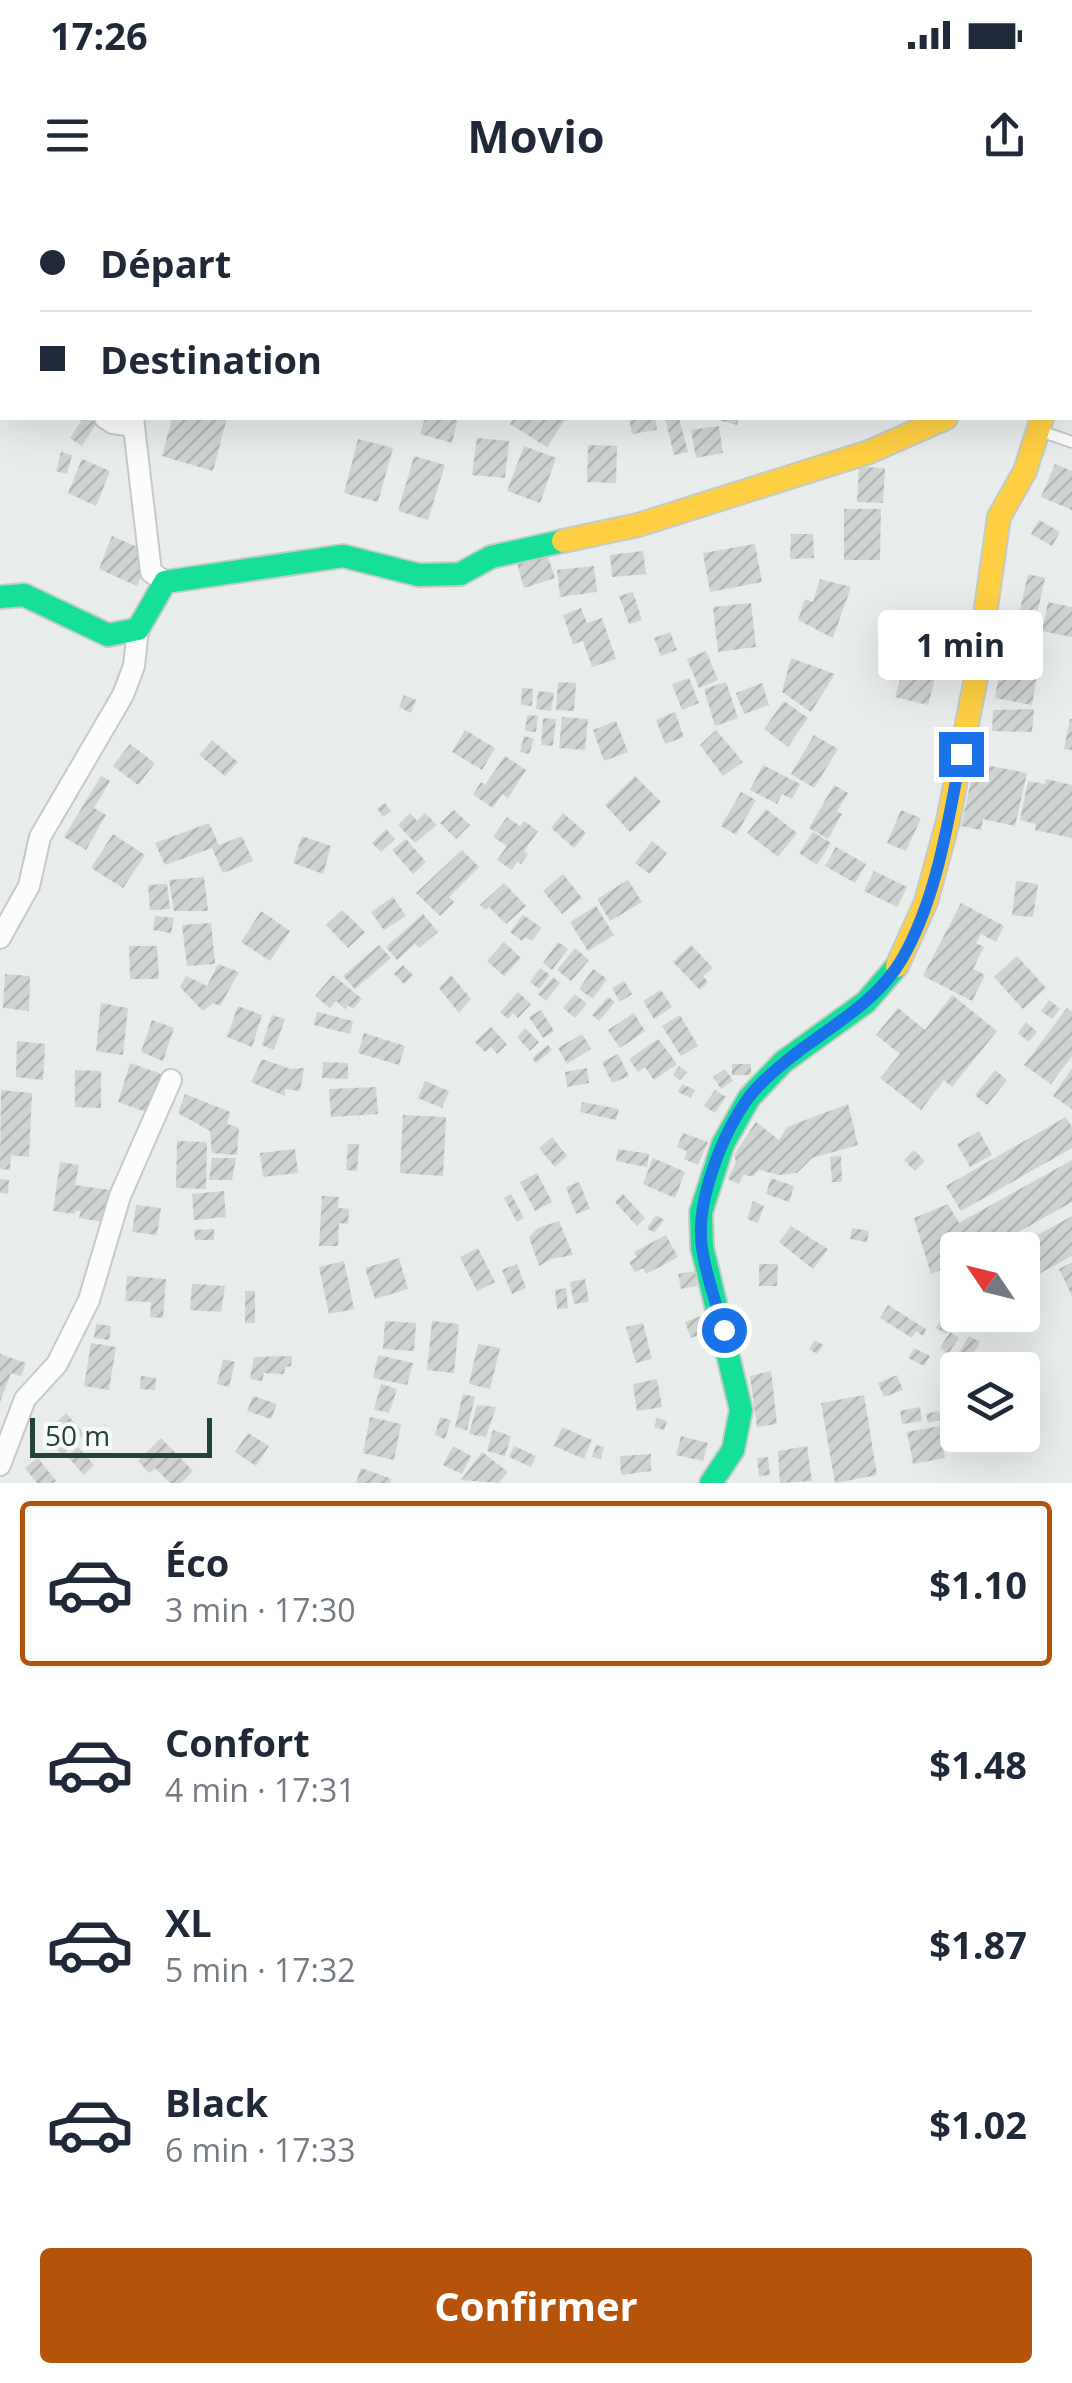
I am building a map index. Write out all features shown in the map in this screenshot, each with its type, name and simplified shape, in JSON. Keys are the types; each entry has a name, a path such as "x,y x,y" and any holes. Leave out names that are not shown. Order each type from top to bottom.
{"street":[{"path":"108,420 134,422 152,572 165,582 343,556 419,575 460,574 491,557 638,524 851,457 942,420"},
{"path":"711,1483 728,1467 739,1436 741,1410 702,1247 701,1212 708,1184 723,1144 749,1098 783,1062 866,1002 901,961 908,946 926,902 948,821 976,678 1000,517 1025,470 1040,424"},
{"path":"0,938 29,886 40,837 122,695 134,666 138,629 165,582"},
{"path":"0,597 24,594 108,635 138,629"},
{"path":"0,1465 26,1398 57,1364 89,1300 120,1196 172,1080"}],"lane":[{"path":"1040,424 1072,442"}],"building":[{"path":"82,420 97,422 82,446 70,438"},
{"path":"171,420 226,420 213,471 162,456"},
{"path":"424,420 458,420 452,443 420,434"},
{"path":"513,420 565,420 547,447 510,424"},
{"path":"629,420 655,420 657,430 632,434"},
{"path":"665,420 680,420 688,452 674,455"},
{"path":"719,426 723,453 696,458 691,430"},
{"path":"477,438 509,441 505,478 472,475"},
{"path":"358,439 393,448 378,502 344,493"},
{"path":"588,445 617,446 616,483 587,482"},
{"path":"524,446 556,458 540,503 507,491"},
{"path":"61,452 72,455 67,474 56,471"},
{"path":"414,456 445,465 428,520 398,511"},
{"path":"82,459 110,471 96,506 68,493"},
{"path":"1055,464 1072,471 1072,510 1041,497"},
{"path":"859,467 885,468 883,503 857,502"},
{"path":"844,509 881,509 880,560 844,560"},
{"path":"1039,520 1060,532 1052,546 1031,534"},
{"path":"791,534 813,534 814,558 790,559"},
{"path":"112,536 151,553 137,586 99,569"},
{"path":"755,544 762,582 710,592 703,553"},
{"path":"643,551 646,574 612,577 610,555"},
{"path":"547,554 555,578 524,588 517,564"},
{"path":"594,566 597,592 560,597 557,570"},
{"path":"1028,574 1045,578 1033,632 1016,628"},
{"path":"820,579 851,587 833,638 798,620 805,599 813,602"},
{"path":"633,592 642,620 629,624 619,596"},
{"path":"1048,602 1072,607 1072,637 1042,631"},
{"path":"751,603 756,647 718,652 713,607"},
{"path":"581,608 587,623 602,618 616,659 592,667 583,641 573,644 563,615"},
{"path":"670,632 677,650 661,656 654,638"},
{"path":"909,647 941,656 928,705 895,697"},
{"path":"706,651 718,680 699,688 687,659"},
{"path":"791,658 835,674 811,712 782,692"},
{"path":"1001,663 1038,670 1032,705 995,698"},
{"path":"689,678 699,703 682,710 672,684"},
{"path":"558,682 576,683 574,711 556,710"},
{"path":"726,682 738,718 715,726 704,689"},
{"path":"762,683 769,705 744,714 736,693"},
{"path":"522,688 533,689 532,706 521,705"},
{"path":"538,691 554,693 551,711 536,709"},
{"path":"404,695 416,700 411,713 399,707"},
{"path":"784,701 808,718 788,747 764,729"},
{"path":"1034,709 1032,732 992,731 993,710"},
{"path":"675,712 684,737 665,744 656,720"},
{"path":"527,715 538,716 536,732 525,731"},
{"path":"562,717 588,719 585,750 559,748"},
{"path":"543,718 556,719 553,746 541,745"},
{"path":"1072,719 1072,750 1064,749"},
{"path":"616,721 628,752 604,761 593,730"},
{"path":"465,730 495,748 482,770 452,752"},
{"path":"716,730 743,762 723,776 700,745"},
{"path":"814,735 838,749 814,788 791,774"},
{"path":"524,736 534,739 529,754 520,752"},
{"path":"212,740 238,762 225,776 199,755"},
{"path":"130,744 155,763 138,785 113,766"},
{"path":"505,756 526,770 508,798 502,794 493,808 473,795"},
{"path":"975,763 1027,773 1015,826 983,819 981,830 961,826"},
{"path":"763,765 800,784 792,799 782,794 777,804 750,790"},
{"path":"101,776 110,781 94,808 106,815 86,850 64,837"},
{"path":"635,776 661,802 630,832 605,805"},
{"path":"1046,779 1072,785 1072,838 1035,830 1036,824 1020,820 1028,781 1045,784"},
{"path":"834,785 848,793 828,839 809,828"},
{"path":"741,792 756,800 736,835 721,826"},
{"path":"385,803 391,811 383,817 377,808"},
{"path":"766,809 797,833 778,857 747,833"},
{"path":"454,810 470,825 456,839 440,823"},
{"path":"901,810 921,818 906,851 887,843"},
{"path":"410,813 417,821 425,813 437,825 415,843 398,825"},
{"path":"563,813 586,833 574,848 551,828"},
{"path":"507,817 520,826 524,821 538,831 524,851 528,854 512,870 497,860 507,846 493,837"},
{"path":"209,823 219,845 242,836 253,861 223,873 212,848 165,865 155,843"},
{"path":"386,829 395,839 381,852 372,843"},
{"path":"813,832 831,843 817,865 799,853"},
{"path":"113,834 145,855 123,888 91,868"},
{"path":"302,836 331,846 323,874 293,863"},
{"path":"406,839 426,862 413,874 392,850"},
{"path":"652,841 667,853 650,874 635,863"},
{"path":"836,847 866,864 855,883 825,866"},
{"path":"462,850 479,867 449,897 454,902 440,916 416,893"},
{"path":"874,871 907,887 897,907 864,891"},
{"path":"563,874 582,898 562,914 543,891"},
{"path":"204,877 208,911 174,911 169,880"},
{"path":"628,880 642,902 610,921 597,899"},
{"path":"1016,881 1038,884 1033,917 1012,915"},
{"path":"504,883 526,906 506,924 489,907 486,910 480,905"},
{"path":"167,884 170,909 150,910 148,885"},
{"path":"393,897 406,916 384,930 371,912"},
{"path":"961,903 1004,926 996,942 981,934 976,943 984,947 973,969 985,975 972,1001 923,976"},
{"path":"596,906 614,935 588,951 570,922"},
{"path":"342,910 365,932 348,948 326,925"},
{"path":"261,911 290,931 270,961 241,942"},
{"path":"423,914 438,932 419,948 415,944 397,960 386,947"},
{"path":"523,915 542,928 532,941 525,937 522,941 510,932"},
{"path":"155,916 174,918 171,933 153,930"},
{"path":"211,923 215,964 187,966 182,925"},
{"path":"504,942 521,958 504,976 487,961"},
{"path":"558,942 568,949 552,970 543,963"},
{"path":"379,945 391,958 355,989 343,976"},
{"path":"691,945 713,968 703,976 708,982 700,990 673,962"},
{"path":"129,946 157,946 159,979 130,979"},
{"path":"575,948 589,960 571,981 557,970"},
{"path":"1017,956 1046,988 1023,1009 994,977"},
{"path":"218,964 239,972 220,1006 213,1003 203,1011 180,987 186,976 207,986"},
{"path":"403,965 413,975 404,984 394,974"},
{"path":"540,968 550,975 539,989 530,982"},
{"path":"593,969 607,979 593,999 579,989"},
{"path":"5,974 30,976 29,1011 3,1008"},
{"path":"333,975 362,999 353,1009 348,1005 345,1009 336,1001 330,1008 315,996"},
{"path":"451,975 471,999 459,1013 439,988"},
{"path":"553,977 560,983 546,1001 538,994"},
{"path":"624,981 632,994 620,1002 612,988"},
{"path":"661,990 672,1007 654,1019 643,1001"},
{"path":"518,992 531,1004 518,1018 513,1013 508,1019 500,1012"},
{"path":"575,994 587,1004 575,1018 563,1008"},
{"path":"952,995 997,1031 952,1087 944,1080 921,1110 880,1078 900,1054 876,1035 898,1008 925,1030"},
{"path":"608,997 615,1002 599,1021 592,1015"},
{"path":"1049,1000 1060,1009 1052,1019 1041,1011"},
{"path":"101,1003 128,1008 123,1055 96,1051"},
{"path":"238,1006 262,1015 252,1047 227,1037"},
{"path":"1067,1008 1072,1012 1072,1056 1051,1084 1024,1065"},
{"path":"541,1010 554,1031 543,1038 529,1017"},
{"path":"317,1012 353,1021 350,1034 314,1025"},
{"path":"634,1013 645,1031 620,1048 608,1030"},
{"path":"272,1015 285,1019 274,1050 262,1045"},
{"path":"680,1015 698,1046 681,1056 662,1026"},
{"path":"152,1020 174,1028 163,1061 141,1052"},
{"path":"1026,1022 1037,1032 1029,1042 1018,1033"},
{"path":"491,1027 507,1044 497,1054 491,1047 485,1052 475,1042"},
{"path":"525,1028 539,1042 530,1051 517,1037"},
{"path":"364,1033 405,1046 399,1065 358,1053"},
{"path":"582,1034 591,1049 567,1064 558,1048"},
{"path":"658,1039 677,1064 654,1080 645,1067 638,1072 629,1059"},
{"path":"17,1041 45,1044 43,1080 16,1077"},
{"path":"548,1045 552,1050 536,1063 532,1058"},
{"path":"618,1054 629,1076 612,1083 602,1062"},
{"path":"262,1059 291,1069 304,1068 300,1091 285,1089 285,1096 251,1082"},
{"path":"323,1062 348,1063 348,1079 322,1078"},
{"path":"130,1063 167,1076 155,1115 118,1102"},
{"path":"732,1064 751,1064 751,1075 732,1075"},
{"path":"679,1066 687,1072 680,1080 673,1075"},
{"path":"587,1068 589,1083 567,1087 565,1072"},
{"path":"1072,1068 1072,1109 1053,1096"},
{"path":"725,1069 733,1081 721,1089 713,1077"},
{"path":"75,1070 101,1071 101,1108 75,1107"},
{"path":"995,1070 1007,1080 987,1105 975,1095"},
{"path":"425,1081 449,1091 442,1108 418,1098"},
{"path":"682,1084 695,1090 691,1098 678,1092"},
{"path":"376,1087 378,1114 331,1117 329,1089"},
{"path":"1,1090 32,1093 29,1157 11,1155 10,1170 0,1169"},
{"path":"715,1090 726,1097 715,1113 704,1106"},
{"path":"185,1094 230,1112 227,1124 239,1128 237,1155 212,1153 210,1131 178,1113"},
{"path":"582,1102 619,1109 616,1120 580,1112"},
{"path":"848,1104 858,1145 812,1158 797,1173 779,1175 759,1170 753,1176 743,1175 739,1184 728,1179 736,1162 734,1155 756,1122 779,1140 787,1127"},
{"path":"403,1115 446,1117 443,1176 400,1173"},
{"path":"1066,1117 1072,1127 1072,1148 961,1211 946,1186"},
{"path":"979,1131 992,1155 970,1167 957,1144"},
{"path":"683,1133 708,1142 698,1165 684,1159 687,1151 677,1147"},
{"path":"552,1137 567,1156 555,1167 539,1148"},
{"path":"177,1141 207,1142 206,1189 176,1188"},
{"path":"348,1144 359,1144 357,1171 346,1170"},
{"path":"295,1149 298,1173 263,1177 260,1153"},
{"path":"618,1149 649,1154 647,1167 616,1161"},
{"path":"914,1150 925,1161 915,1171 904,1160"},
{"path":"841,1156 842,1182 832,1182 830,1157"},
{"path":"212,1158 236,1158 232,1180 209,1180"},
{"path":"653,1158 685,1172 675,1198 643,1184"},
{"path":"1072,1160 1072,1202 1018,1232 940,1232 940,1270 931,1274 914,1218 948,1204 959,1223"},
{"path":"60,1162 79,1165 75,1185 109,1190 104,1222 79,1218 81,1211 53,1211"},
{"path":"537,1173 552,1202 535,1211 520,1182"},
{"path":"771,1178 794,1186 789,1202 766,1194"},
{"path":"0,1179 9,1180 8,1194 0,1193"},
{"path":"579,1182 590,1209 576,1214 566,1187"},
{"path":"224,1191 226,1217 194,1220 192,1194"},
{"path":"511,1194 524,1218 517,1222 504,1198"},
{"path":"623,1194 645,1218 637,1226 615,1202"},
{"path":"322,1196 339,1197 338,1208 349,1209 348,1224 339,1223 338,1246 319,1246"},
{"path":"753,1201 764,1206 758,1223 747,1219"},
{"path":"136,1205 161,1208 157,1235 132,1232"},
{"path":"656,1215 664,1220 654,1233 647,1228"},
{"path":"1072,1216 1072,1256 1040,1273 1040,1234"},
{"path":"559,1221 573,1255 539,1266 529,1237 538,1228"},
{"path":"791,1226 828,1249 813,1269 779,1242"},
{"path":"852,1228 869,1231 867,1242 850,1239"},
{"path":"214,1229 214,1240 195,1240 194,1230"},
{"path":"666,1235 678,1257 646,1274 643,1268 635,1272 629,1262 637,1257 634,1252"},
{"path":"478,1248 495,1282 477,1291 460,1257"},
{"path":"399,1258 408,1289 375,1299 365,1268"},
{"path":"344,1261 354,1309 329,1314 319,1267"},
{"path":"1072,1262 1072,1296 1059,1269"},
{"path":"517,1264 526,1288 512,1294 502,1270"},
{"path":"759,1264 778,1264 777,1286 759,1286"},
{"path":"695,1271 697,1286 681,1289 678,1274"},
{"path":"127,1276 166,1279 163,1318 150,1317 151,1302 125,1301"},
{"path":"585,1279 589,1302 574,1304 570,1282"},
{"path":"192,1284 225,1286 221,1312 190,1310"},
{"path":"566,1288 568,1308 557,1309 555,1290"},
{"path":"245,1291 255,1291 255,1323 245,1323"},
{"path":"888,1305 926,1329 923,1336 916,1331 912,1338 880,1318"},
{"path":"709,1313 715,1329 691,1338 685,1322"},
{"path":"385,1321 416,1323 414,1351 383,1349"},
{"path":"432,1321 459,1324 454,1373 427,1370"},
{"path":"643,1323 652,1359 636,1363 626,1327"},
{"path":"96,1324 111,1326 109,1340 94,1338"},
{"path":"950,1332 959,1338 949,1352 940,1348"},
{"path":"969,1336 980,1342 974,1352 959,1352"},
{"path":"815,1340 823,1345 817,1354 809,1349"},
{"path":"91,1343 116,1347 109,1390 84,1386"},
{"path":"478,1344 500,1348 490,1389 469,1384"},
{"path":"914,1348 930,1356 924,1366 908,1358"},
{"path":"0,1354 26,1363 21,1376 11,1373 0,1402"},
{"path":"378,1355 413,1363 407,1385 373,1378"},
{"path":"292,1356 291,1366 285,1367 284,1374 264,1373 262,1381 250,1379 254,1357"},
{"path":"223,1359 235,1362 229,1387 217,1384"},
{"path":"771,1371 777,1424 757,1427 750,1376"},
{"path":"897,1375 903,1390 884,1397 878,1383"},
{"path":"141,1376 156,1378 155,1390 140,1389"},
{"path":"657,1379 662,1407 637,1411 633,1384"},
{"path":"381,1384 397,1389 389,1413 374,1409"},
{"path":"463,1394 475,1397 467,1430 455,1427"},
{"path":"864,1395 877,1475 835,1483 821,1403"},
{"path":"253,1396 277,1404 271,1419 247,1411"},
{"path":"477,1405 496,1407 486,1437 469,1434"},
{"path":"920,1407 922,1421 902,1424 900,1411"},
{"path":"939,1411 940,1420 928,1423 926,1414"},
{"path":"66,1413 84,1434 62,1456 46,1433"},
{"path":"370,1417 401,1424 394,1460 363,1453"},
{"path":"440,1417 451,1420 445,1439 435,1435"},
{"path":"657,1418 667,1421 664,1430 654,1427"},
{"path":"940,1426 940,1452 944,1452 945,1458 913,1464 907,1432"},
{"path":"562,1427 592,1440 584,1459 554,1446"},
{"path":"493,1430 511,1436 505,1456 487,1451"},
{"path":"248,1433 269,1446 256,1466 235,1452"},
{"path":"681,1436 708,1443 703,1461 676,1455"},
{"path":"161,1438 193,1471 181,1483 170,1483 155,1468 149,1473 138,1461"},
{"path":"596,1445 604,1447 601,1459 592,1457"},
{"path":"453,1446 471,1456 462,1474 443,1465"},
{"path":"514,1446 536,1456 531,1467 509,1457"},
{"path":"807,1446 812,1481 780,1483 778,1451"},
{"path":"78,1447 94,1465 84,1475 67,1456"},
{"path":"482,1452 508,1472 499,1483 461,1480"},
{"path":"651,1454 651,1471 621,1475 620,1456"},
{"path":"768,1457 770,1475 759,1476 757,1458"},
{"path":"38,1458 56,1481 37,1483 25,1468"},
{"path":"361,1468 392,1479 390,1483 356,1483"}],"traffic: fast":[{"path":"0,597 24,595 108,635 138,629 165,582 343,556 419,575 460,574 491,557 563,541"},
{"path":"711,1483 733,1450 741,1410 702,1247 701,1212 723,1144 749,1098 783,1062 866,1002 897,966"}],"traffic: slow":[{"path":"563,541 638,525 869,452 941,420"},
{"path":"897,966 926,902 948,821 976,678 999,517 1025,471 1041,420"}],"route":[{"path":"724,1330 702,1247 701,1212 723,1144 749,1098 783,1062 866,1002 901,961 926,902 961,754"}]}
